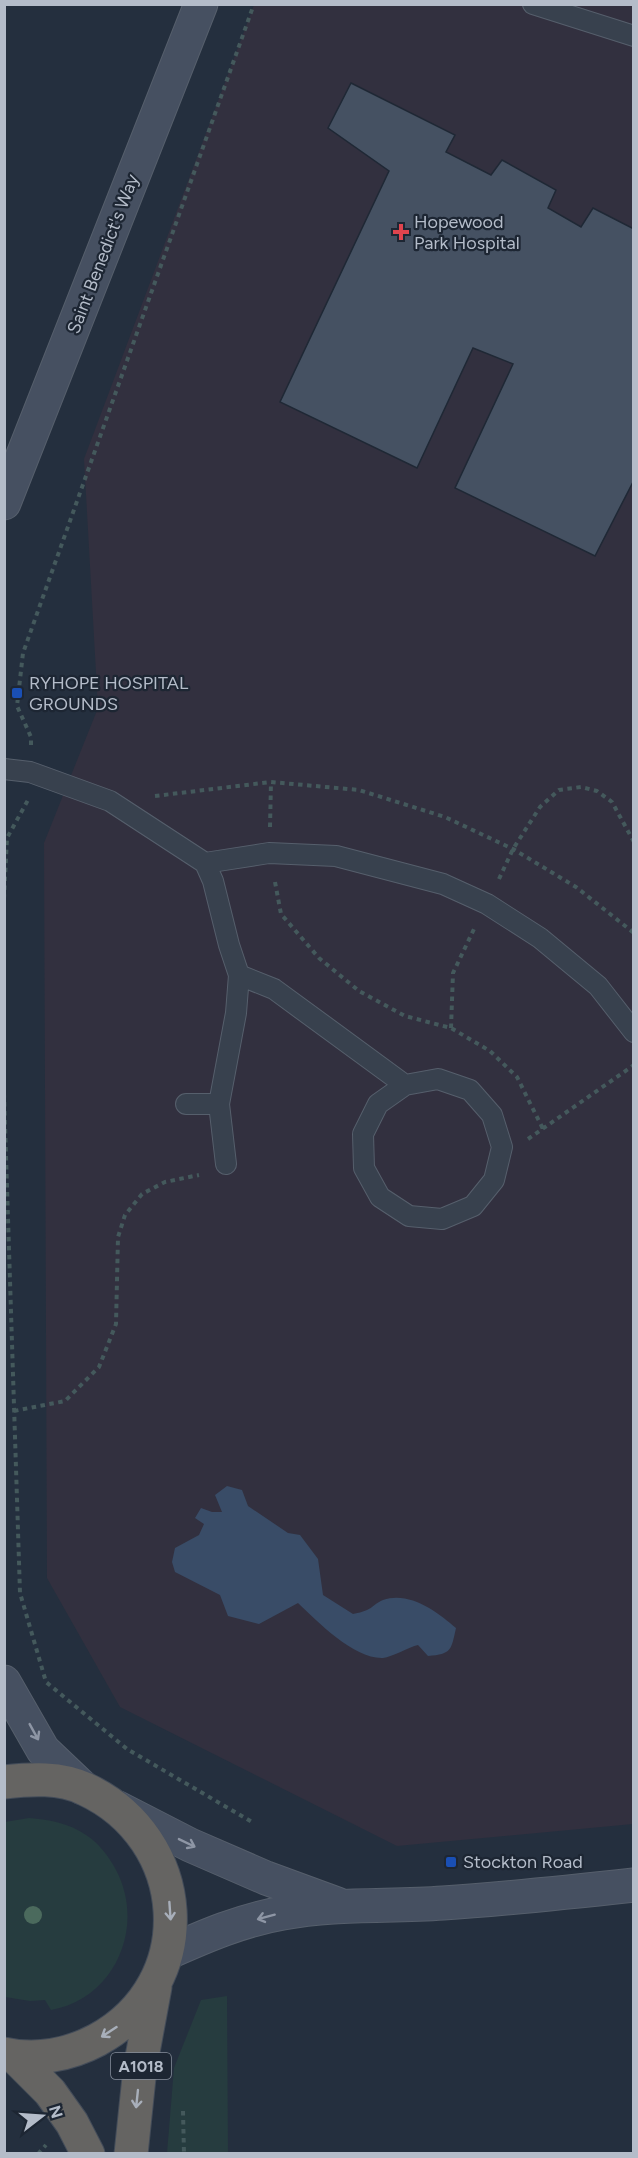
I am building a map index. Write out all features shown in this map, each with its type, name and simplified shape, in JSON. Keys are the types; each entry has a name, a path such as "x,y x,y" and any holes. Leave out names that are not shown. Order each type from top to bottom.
{"highway":[{"path":"4,1782 39,1778 83,1788 116,1807 145,1836 163,1872 171,1912 162,1966 138,2008 113,2031 83,2048 50,2057 10,2055"},
{"name":"A1018","path":"131,2154 141,2068 162,1966"},
{"path":"10,2055 51,2092 72,2123 88,2154"}],"main road":[{"name":"Saint Benedict's Way","path":"4,503 201,4"},
{"path":"4,1682 43,1750 83,1788"},
{"path":"116,1807 199,1849 266,1878 344,1907"},
{"path":"162,1966 223,1928 283,1913 344,1907 515,1899 633,1885"}],"lane":[{"path":"533,4 633,36"},
{"path":"4,769 30,772 110,801 205,863 213,881 239,975 236,1012 219,1104 226,1164"},
{"path":"205,863 269,853 336,856 443,884 487,904 540,938 598,987 633,1032"},
{"path":"239,975 274,989 405,1085"},
{"path":"438,1079 470,1090 492,1115 502,1148 494,1180 473,1206 442,1219 409,1216 380,1197 364,1168 363,1134 378,1104 405,1085 438,1079"},
{"path":"186,1104 219,1104"}],"path":[{"path":"31,737 17,706 23,653 254,4"},
{"path":"110,801 271,782 359,790 445,817 513,849 576,887 633,933"},
{"path":"271,782 269,853 281,914 319,957 359,992 405,1016 452,1028 490,1051 517,1077 543,1129"},
{"path":"452,1028 453,973 513,849 540,807 559,790 581,787 597,790 612,802 633,842"},
{"path":"4,899 7,838 27,802"},
{"path":"502,1148 524,1142 633,1065"},
{"path":"4,1094 20,1593 46,1682 127,1749 252,1822"},
{"path":"14,1411 65,1401 99,1367 116,1324 118,1237 125,1215 142,1194 165,1182 199,1175"},
{"path":"183,2111 184,2154"}],"shaded area":[{"path":"254,5 633,5 633,1824 397,1846 120,1707 47,1578 44,843 98,708 84,459"}],"green space":[{"path":"29,1818 66,1825 91,1838 107,1855 116,1870 124,1892 128,1914 119,1957 108,1976 92,1991 73,2003 51,2010 45,2000 30,2001 5,1997 5,1822"},
{"path":"227,1996 228,2153 167,2153 174,2068 201,2000"}],"water":[{"path":"227,1486 242,1490 248,1506 288,1533 300,1535 318,1559 323,1595 353,1614 367,1610 383,1600 403,1598 413,1601 456,1628 449,1649 442,1654 428,1656 418,1645 387,1657 372,1657 337,1638 298,1603 259,1624 228,1616 220,1595 175,1572 172,1562 175,1548 199,1535 204,1524 195,1518 201,1508 212,1512 222,1512 215,1495"}],"building":[{"path":"351,83 455,135 446,152 491,175 502,160 556,190 548,208 581,227 593,208 634,229 634,480 595,556 455,488 513,364 473,348 417,468 280,402 389,171 328,128"}],"place":[{"name":"Hopewood Park Hospital","path":"401,232"},
{"name":"RYHOPE HOSPITAL GROUNDS","path":"17,693"},
{"name":"Stockton Road","path":"451,1862"}]}
